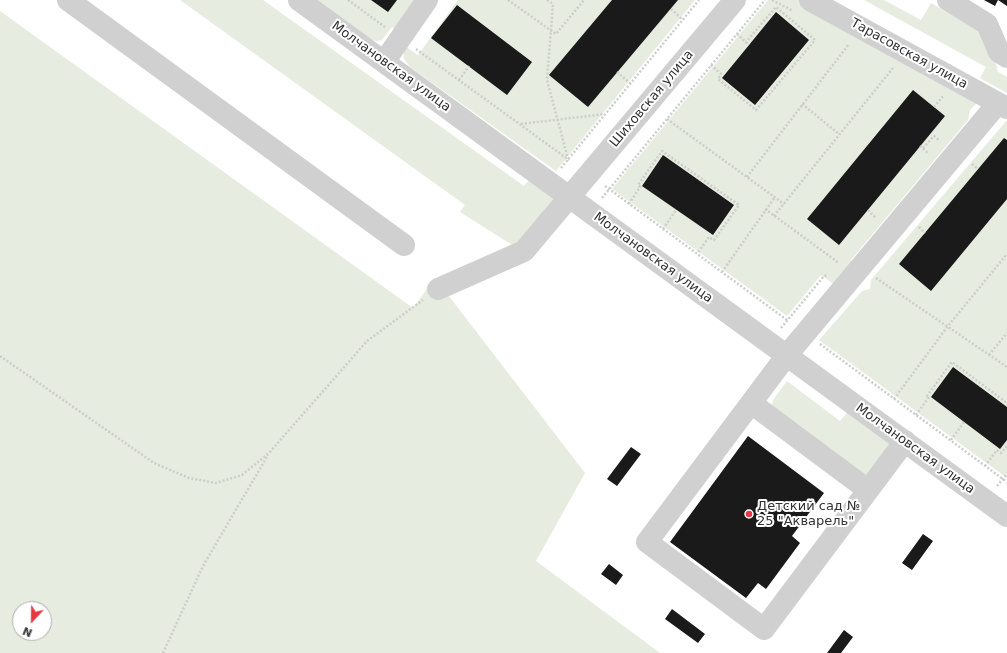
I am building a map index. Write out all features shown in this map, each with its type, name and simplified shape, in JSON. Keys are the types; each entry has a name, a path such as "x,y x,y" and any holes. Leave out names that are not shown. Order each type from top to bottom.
{"street":[{"path":"68,0 404,245"},
{"name":"Молчановская улица","path":"299,0 1007,516"},
{"path":"384,62 427,0"},
{"name":"Шиховская улица","path":"438,289 524,251 735,0"},
{"path":"948,0 987,24 1000,52 1007,57"},
{"name":"Тарасовская улица","path":"803,6 1003,105"},
{"path":"905,441 764,629 647,542 787,355 1003,105"},
{"path":"751,403 868,490"}],"path":[{"path":"348,0 388,29"},
{"path":"508,0 556,34 584,0"},
{"path":"547,0 553,4 547,80 556,120 568,159"},
{"path":"550,182 700,0"},
{"path":"590,212 765,0"},
{"path":"772,0 789,9"},
{"path":"785,14 789,9 803,6"},
{"path":"711,65 721,74 718,79 756,110 815,40 776,7 746,42"},
{"path":"671,9 683,20"},
{"path":"737,34 749,45"},
{"path":"747,177 850,42 856,46"},
{"path":"414,48 573,163"},
{"path":"774,216 894,66 888,63"},
{"path":"459,80 469,66"},
{"path":"617,72 630,84"},
{"path":"939,90 945,94"},
{"path":"802,104 839,134"},
{"path":"520,125 606,114"},
{"path":"667,119 784,204"},
{"path":"923,148 934,136 943,144"},
{"path":"629,204 640,187 638,185 662,151 739,205 714,240 709,237 697,254"},
{"path":"600,183 792,324"},
{"path":"722,272 765,209 775,197"},
{"path":"765,209 844,267"},
{"path":"663,229 676,210"},
{"path":"894,399 948,326 1007,254"},
{"path":"768,342 824,276 831,273"},
{"path":"871,274 1007,367"},
{"path":"0,356 154,463 189,478 216,483 242,475 269,453 367,341 438,289"},
{"path":"989,355 1007,333"},
{"path":"815,340 1007,482"},
{"path":"916,415 929,397 927,396 952,362 1007,403"},
{"path":"951,440 964,422"},
{"path":"985,466 997,450 1001,453 1007,446"},
{"path":"162,653 203,566 269,453"}],"shaded area":[{"path":"180,0 263,0 524,186 533,175 561,196 517,248 460,212 465,205"},
{"path":"315,0 415,0 395,29 392,27 382,40 377,41 372,40"},
{"path":"458,0 695,0 556,171 410,67 404,59 403,50 405,46 418,55"},
{"path":"768,0 799,0 975,96 978,102 970,110 968,120 851,260 853,266 836,286 821,275 787,316 612,189"},
{"path":"864,0 884,0 921,20 931,3 986,35 990,41 998,72 1007,77 1007,93 980,78 986,67"},
{"path":"0,11 413,308 435,278 585,473 536,561 660,653 0,653"},
{"path":"1007,120 1007,478 819,340 862,291 870,289 871,280"},
{"path":"787,381 840,421 851,408 894,441 867,474 864,474 771,408 773,400"}],"building":[{"path":"371,0 397,0 388,12"},
{"path":"612,0 678,0 588,107 549,75"},
{"path":"984,0 998,0 995,6"},
{"path":"998,0 1007,0 1007,6"},
{"path":"457,5 532,62 507,95 431,38"},
{"path":"776,12 809,40 755,105 722,78"},
{"path":"913,90 945,116 839,245 807,219"},
{"path":"1004,138 1007,140 1007,199 931,291 899,264"},
{"path":"663,155 734,205 713,235 642,186"},
{"path":"953,367 1007,407 1007,440 1000,449 931,397"},
{"name":"Детский сад № 25 \"Акварель\"","path":"748,436 824,493 792,536 800,543 766,589 758,583 746,598 670,542"},
{"path":"631,447 641,454 617,486 607,479"},
{"path":"923,534 933,541 912,570 902,563"},
{"path":"609,564 623,575 616,585 601,574"},
{"path":"672,609 705,634 698,643 665,619"},
{"path":"844,630 853,637 841,653 827,653"}],"place":[{"name":"Детский сад № 25 \"Акварель\"","path":"749,514"}]}
